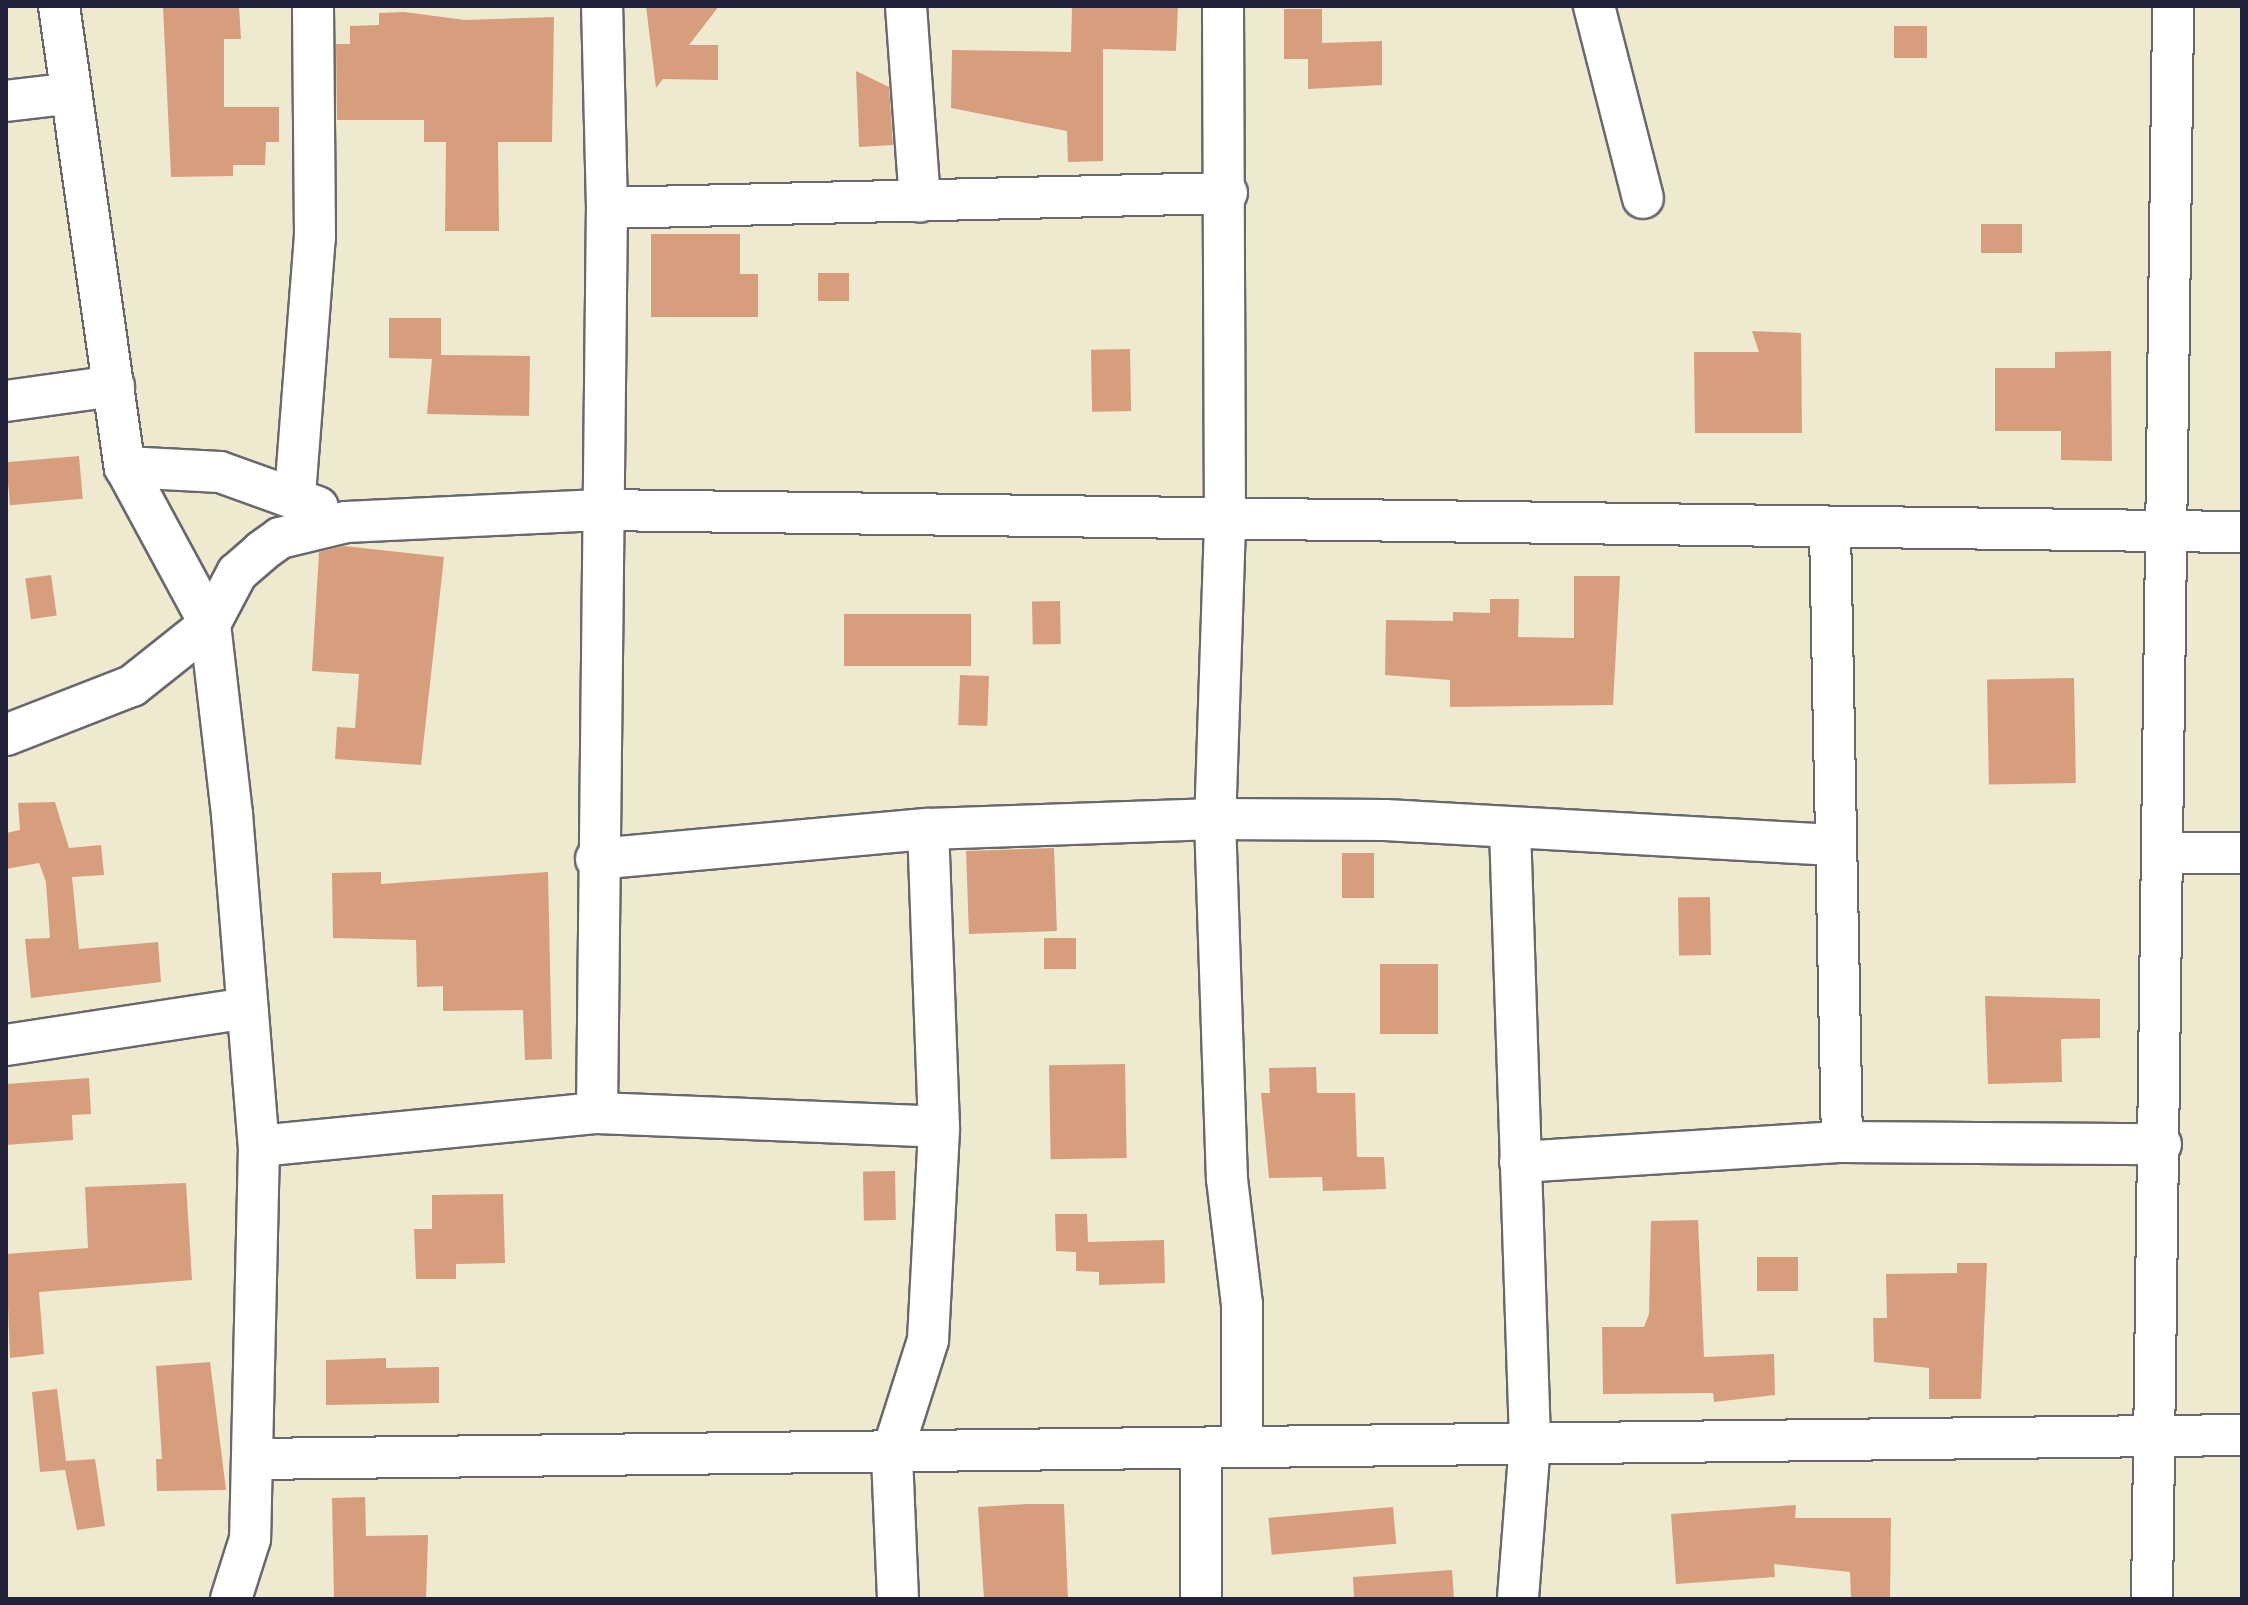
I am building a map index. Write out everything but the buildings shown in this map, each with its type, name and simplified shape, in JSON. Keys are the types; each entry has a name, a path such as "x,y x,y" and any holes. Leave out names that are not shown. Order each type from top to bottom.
{"street":[{"path":"59,6 66,94 125,467 210,624 259,1146 250,1539 231,1599"},
{"path":"295,495 315,237 313,6"},
{"path":"597,1113 596,859 607,208 602,6"},
{"path":"906,6 920,202"},
{"path":"1223,6 1227,193 1225,524 1215,819 1227,1179 1242,1304 1242,1447"},
{"path":"1594,6 1643,198"},
{"path":"2152,1599 2161,1144 2173,6"},
{"path":"6,101 66,94"},
{"path":"607,208 1227,193"},
{"path":"6,401 114,386"},
{"path":"125,467 220,472 295,495 346,522"},
{"path":"6,735 132,686 210,624 237,573 262,551 280,538 346,522 600,510 1225,524 2242,532"},
{"path":"1830,529 1833,845 1842,1142"},
{"path":"596,859 928,829 1215,819 1510,828 1833,845"},
{"path":"1510,828 1530,1442 1518,1599"},
{"path":"898,1599 892,1453 928,1340 939,1127 928,829"},
{"path":"2164,853 2242,853"},
{"path":"6,1045 247,1008"},
{"path":"259,1146 597,1113 939,1127"},
{"path":"1520,1162 1842,1142 2161,1144"},
{"path":"252,1459 2242,1435"},
{"path":"1201,1448 1201,1599"}]}
